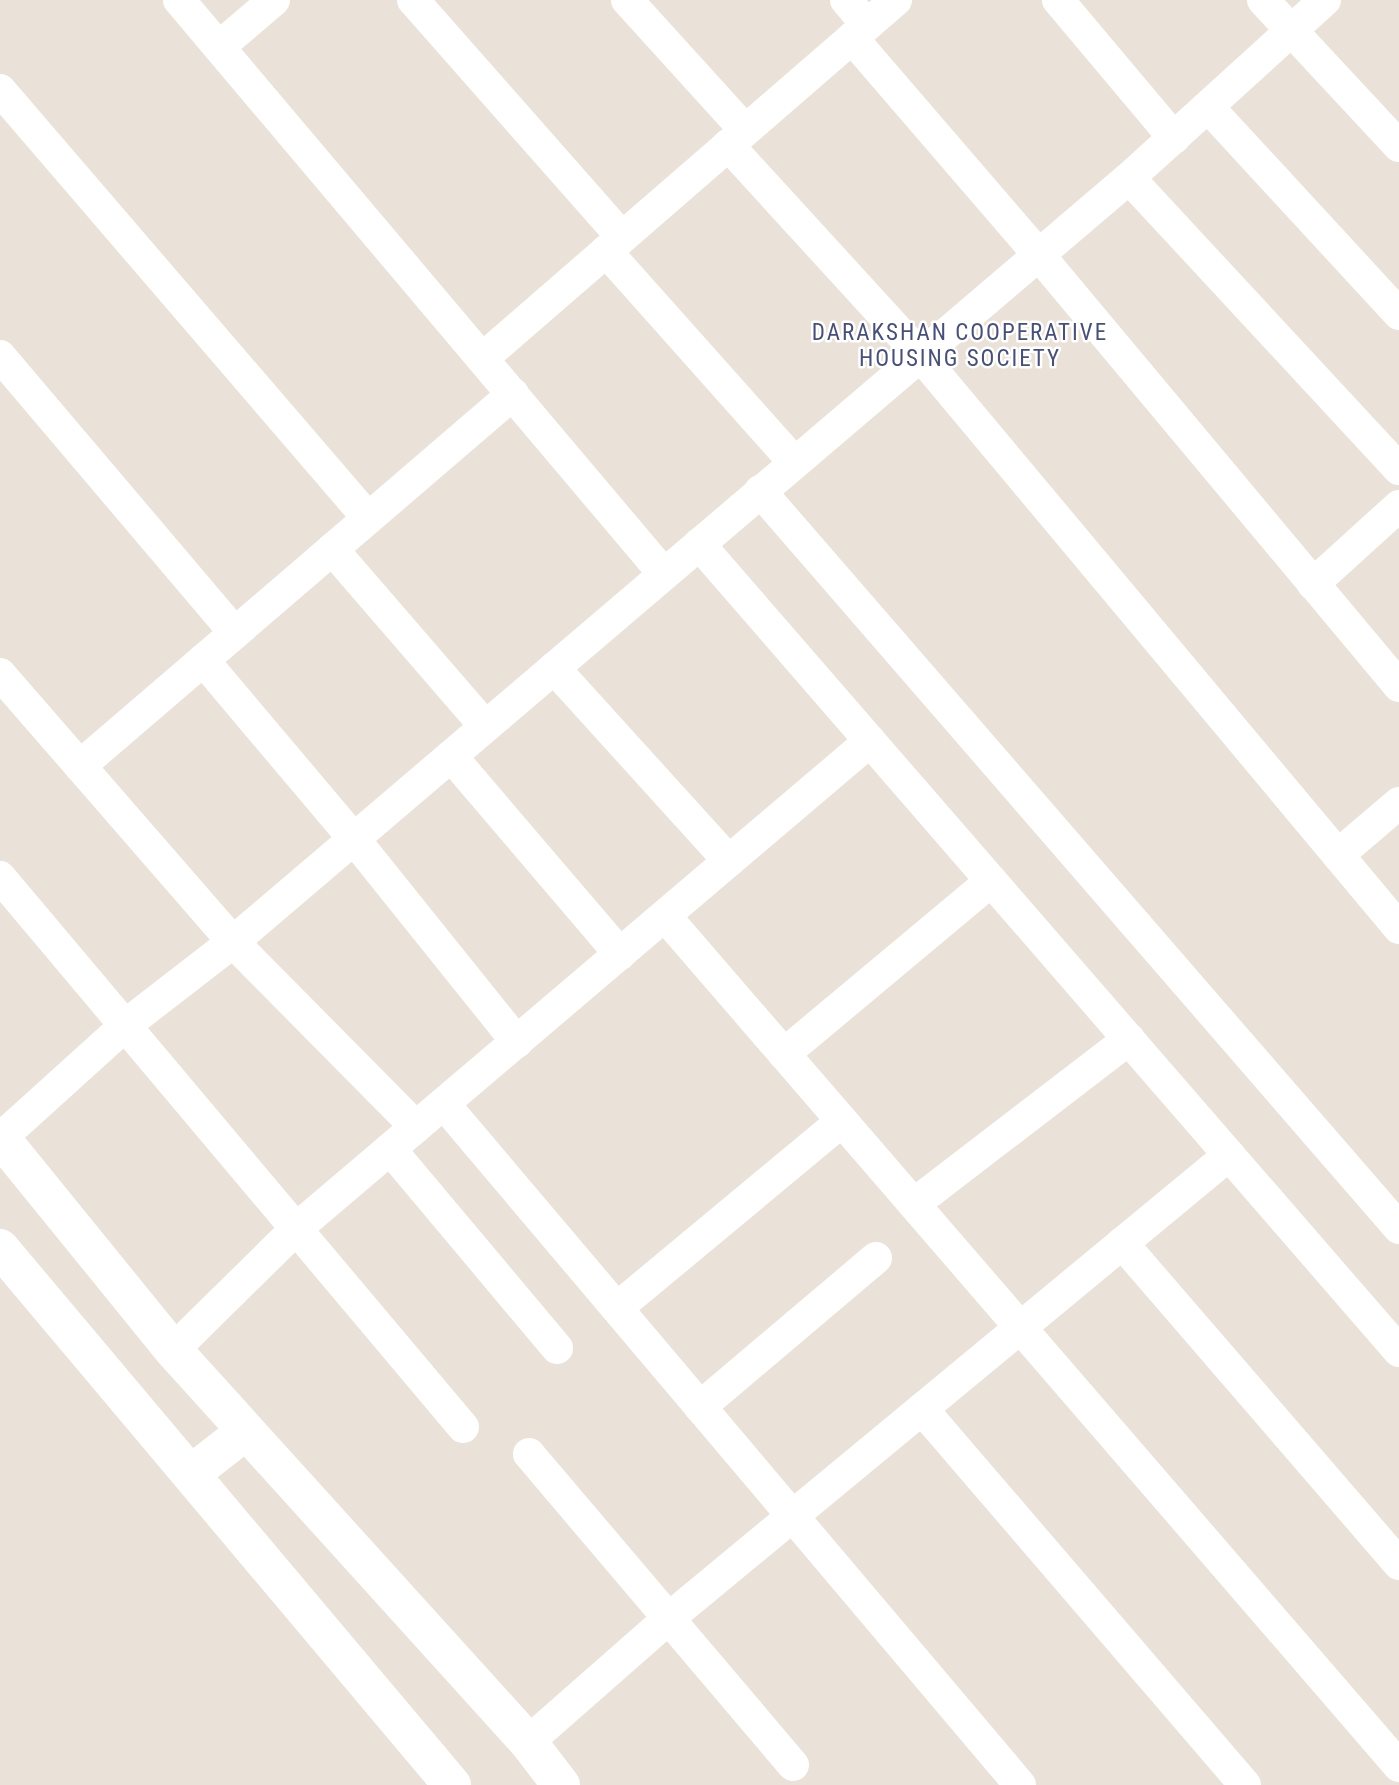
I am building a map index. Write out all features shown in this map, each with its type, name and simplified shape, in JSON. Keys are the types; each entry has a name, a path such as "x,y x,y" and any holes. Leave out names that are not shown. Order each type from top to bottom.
{"street":[{"path":"178,0 664,574"},
{"path":"219,47 274,0"},
{"path":"413,0 794,462"},
{"path":"627,0 737,138 1399,928"},
{"path":"846,0 860,31 1038,254 1399,686"},
{"path":"483,358 896,0"},
{"path":"1058,0 1174,138"},
{"path":"1263,0 1399,146"},
{"path":"561,1785 528,1742 173,1350 0,1138 127,1024 233,942 1129,178 1325,0"},
{"path":"0,90 368,518"},
{"path":"1208,107 1399,314"},
{"path":"1129,178 1399,469"},
{"path":"0,356 235,633"},
{"path":"80,766 513,394"},
{"path":"760,491 1399,1228"},
{"path":"1313,584 1399,506"},
{"path":"699,544 1399,1351"},
{"path":"332,550 485,726"},
{"path":"203,660 354,839 517,1042"},
{"path":"554,668 729,861"},
{"path":"0,674 233,942 416,1127"},
{"path":"173,1350 298,1228 870,741"},
{"path":"451,756 620,954"},
{"path":"1338,855 1399,803"},
{"path":"0,877 127,1024 463,1427"},
{"path":"784,1054 991,881"},
{"path":"665,916 1399,1766"},
{"path":"914,1204 1129,1040"},
{"path":"443,1104 1020,1785"},
{"path":"617,1308 842,1121"},
{"path":"390,1149 557,1348"},
{"path":"528,1742 668,1619 1229,1155"},
{"path":"1122,1242 1399,1563"},
{"path":"0,1248 452,1785"},
{"path":"700,1407 876,1258"},
{"path":"922,1409 1245,1785"},
{"path":"191,1474 246,1431"},
{"path":"530,1454 793,1765"}],"district":[{"name":"DARAKSHAN COOPERATIVE HOUSING SOCIETY","path":"960,345"}]}
